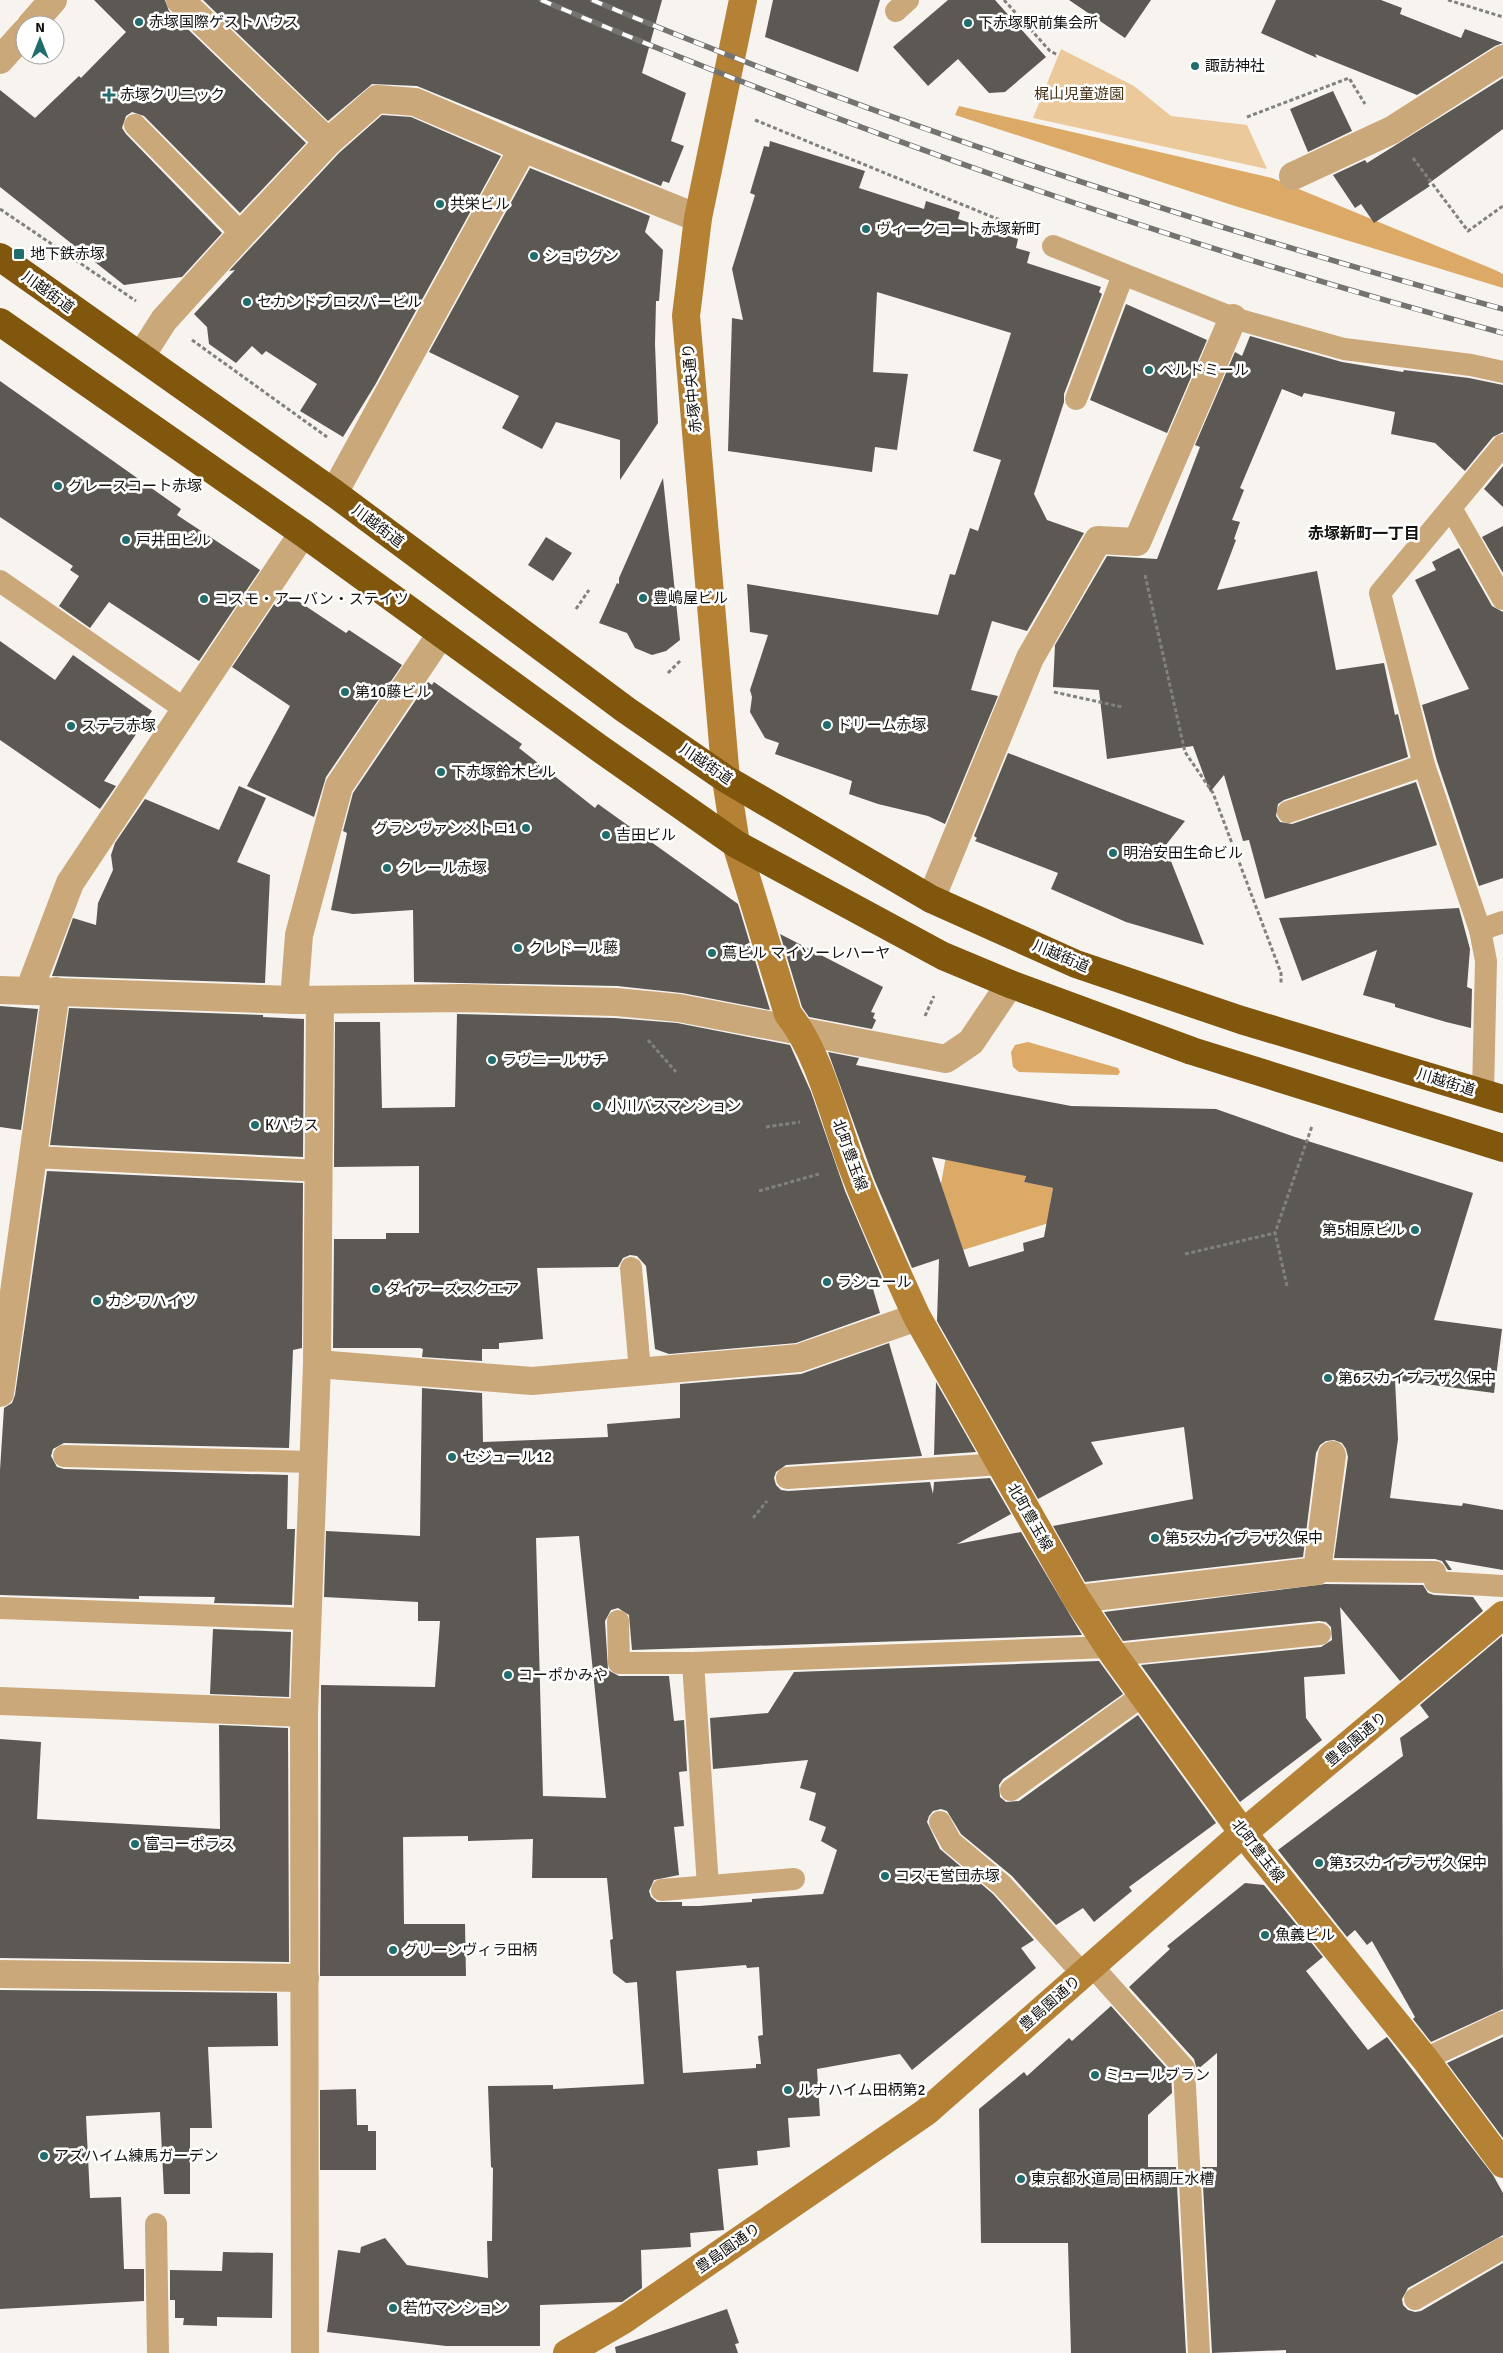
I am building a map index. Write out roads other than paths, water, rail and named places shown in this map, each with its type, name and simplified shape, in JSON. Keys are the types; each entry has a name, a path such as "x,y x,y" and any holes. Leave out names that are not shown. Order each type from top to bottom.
{"highway":[{"name":"川越街道","path":"0,257 334,493 619,704 726,779 931,899 1076,964 1241,1020 1493,1096"},
{"path":"0,322 303,533 441,634 736,844 943,956 1010,984 1192,1051 1503,1148"}],"street":[{"path":"40,15 53,0"},
{"path":"180,0 328,142"},
{"name":"赤塚中央通り","path":"726,779 686,316 698,218 743,0"},
{"path":"2,55 15,42"},
{"path":"1293,176 1388,132 1503,59"},
{"path":"140,356 164,320 242,234 328,142 377,99 415,102 523,148 698,218"},
{"path":"334,493 523,148"},
{"path":"931,899 1030,658 1098,540 1137,542 1233,318"},
{"path":"0,1393 34,1157 43,991 70,883 303,533"},
{"path":"305,2353 304,1713 306,1619 317,1364 320,1171 307,1000 299,935 339,786 441,634"},
{"name":"北町豊玉線","path":"726,779 736,844 788,1014 801,1030 836,1117 851,1165 917,1317 1077,1599 1112,1651 1243,1833 1425,2058 1503,2164"},
{"path":"0,990 307,1000 463,998 616,1002 680,1008 946,1059 971,1042 1010,984"},
{"path":"317,1364 532,1381 799,1358 917,1317"},
{"path":"1077,1599 1317,1571 1332,1455"},
{"name":"豊島園通り","path":"567,2353 622,2321 926,2112 1243,1833 1503,1615"},
{"path":"0,1701 304,1713"},
{"path":"0,1974 305,1978"}],"lane":[{"path":"135,125 242,234"},
{"path":"1053,246 1233,318 1344,349 1471,365 1503,372"},
{"path":"1076,399 1123,275"},
{"path":"1493,1096 1486,961 1480,930 1424,765 1380,593 1503,445"},
{"path":"1451,508 1503,599"},
{"path":"0,582 186,710"},
{"path":"1288,812 1424,765"},
{"path":"1480,930 1503,922"},
{"path":"34,1157 320,1171"},
{"path":"631,1268 640,1372"},
{"path":"64,1456 313,1462"},
{"path":"787,1478 1000,1464"},
{"path":"1317,1571 1435,1572 1435,1582 1503,1586"},
{"path":"0,1608 306,1619"},
{"path":"618,1621 619,1663 693,1663 1112,1651 1320,1634"},
{"path":"693,1663 708,1886"},
{"path":"1011,1790 1143,1695"},
{"path":"940,1822 951,1842 1002,1885 1184,2068 1199,2353"},
{"path":"662,1890 794,1879"},
{"path":"1425,2058 1503,2022"},
{"path":"156,2224 158,2353"},
{"path":"1416,2299 1503,2248"}],"railway":[{"path":"541,0 777,95 1016,183 1258,262 1380,299 1503,333"},
{"path":"592,0 816,89 1043,169 1157,207 1503,309"}],"place":[{"name":"赤塚国際ゲストハウス","path":"139,22"},
{"name":"下赤塚駅前集会所","path":"968,23"},
{"name":"諏訪神社","path":"1195,66"},
{"name":"赤塚クリニック","path":"109,95"},
{"name":"共栄ビル","path":"440,204"},
{"name":"ヴィークコート赤塚新町","path":"866,229"},
{"name":"地下鉄赤塚","path":"19,254"},
{"name":"ショウグン","path":"534,256"},
{"name":"セカンドプロスパービル","path":"247,302"},
{"name":"ベルドミール","path":"1149,370"},
{"name":"グレースコート赤塚","path":"58,486"},
{"name":"戸井田ビル","path":"126,540"},
{"name":"豊嶋屋ビル","path":"643,598"},
{"name":"コスモ・アーバン・ステイツ","path":"204,599"},
{"name":"第10藤ビル","path":"345,692"},
{"name":"ドリーム赤塚","path":"827,725"},
{"name":"ステラ赤塚","path":"71,726"},
{"name":"下赤塚鈴木ビル","path":"441,772"},
{"name":"グランヴァンメトロ1","path":"526,828"},
{"name":"吉田ビル","path":"606,835"},
{"name":"明治安田生命ビル","path":"1113,853"},
{"name":"クレール赤塚","path":"387,868"},
{"name":"クレドール藤","path":"518,948"},
{"name":"蔦ビル マイソーレハーヤ","path":"712,953"},
{"name":"ラヴニールサチ","path":"492,1060"},
{"name":"小川バスマンション","path":"597,1106"},
{"name":"Kハウス","path":"255,1125"},
{"name":"第5相原ビル","path":"1415,1230"},
{"name":"ラシュール","path":"827,1282"},
{"name":"ダイアーズスクエア","path":"376,1289"},
{"name":"カシワハイツ","path":"97,1301"},
{"name":"第6スカイプラザ久保中","path":"1328,1378"},
{"name":"セジュール12","path":"452,1457"},
{"name":"第5スカイプラザ久保中","path":"1155,1538"},
{"name":"コーポかみや","path":"508,1675"},
{"name":"富コーポラス","path":"135,1844"},
{"name":"第3スカイプラザ久保中","path":"1319,1863"},
{"name":"コスモ営団赤塚","path":"885,1876"},
{"name":"魚義ビル","path":"1265,1935"},
{"name":"グリーンヴィラ田柄","path":"393,1950"},
{"name":"ミュールブラン","path":"1095,2075"},
{"name":"ルナハイム田柄第2","path":"788,2090"},
{"name":"アズハイム練馬ガーデン","path":"44,2156"},
{"name":"東京都水道局 田柄調圧水槽","path":"1021,2179"},
{"name":"若竹マンション","path":"393,2308"}],"district":[{"name":"赤塚新町一丁目","path":"1364,533"}],"park label":[{"name":"梶山児童遊園","path":"1079,94"}]}
